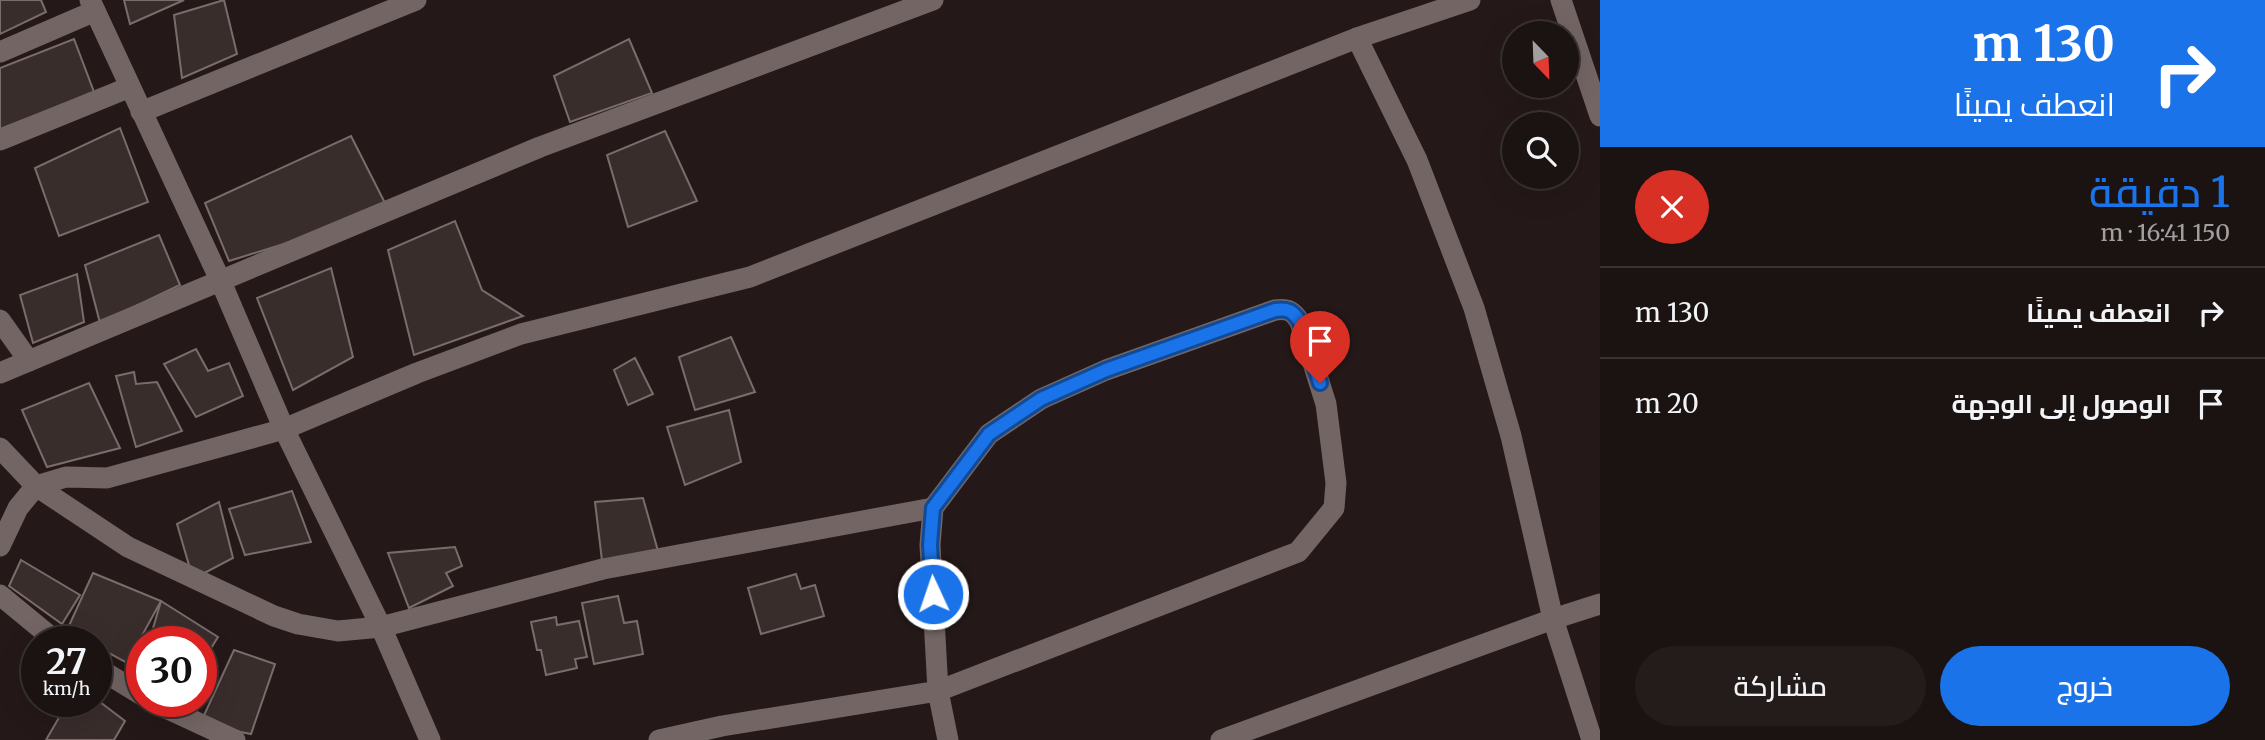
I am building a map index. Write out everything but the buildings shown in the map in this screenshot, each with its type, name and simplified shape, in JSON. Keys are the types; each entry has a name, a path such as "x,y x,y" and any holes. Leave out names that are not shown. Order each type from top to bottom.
{"street":[{"path":"141,112 416,0"},
{"path":"0,373 540,147 933,0"},
{"path":"0,546 18,508 36,486 66,477 107,478 284,429 417,373 521,334 750,277 1357,38 1470,0"},
{"path":"1561,0 1600,116"},
{"path":"0,52 93,5 221,282 284,429 381,627 430,740"},
{"path":"1357,38 1417,160 1474,308 1511,436 1553,619 1592,740"},
{"path":"0,140 130,86"},
{"path":"659,740 722,726 937,691 1298,552 1334,508 1336,483 1326,404 1300,322 1294,314 1286,308 1275,310 1106,370 1041,399 989,434 933,508 930,545 937,691 948,740"},
{"path":"0,320 29,360"},
{"path":"0,447 36,486 128,547 274,616 338,631 381,627 603,569 933,508"},
{"path":"0,595 38,626"},
{"path":"1221,740 1600,604"},
{"path":"186,717 236,740"}],"route":[{"path":"933,594 930,545 933,508 989,434 1041,399 1106,370 1286,308 1300,322 1320,383"}]}
